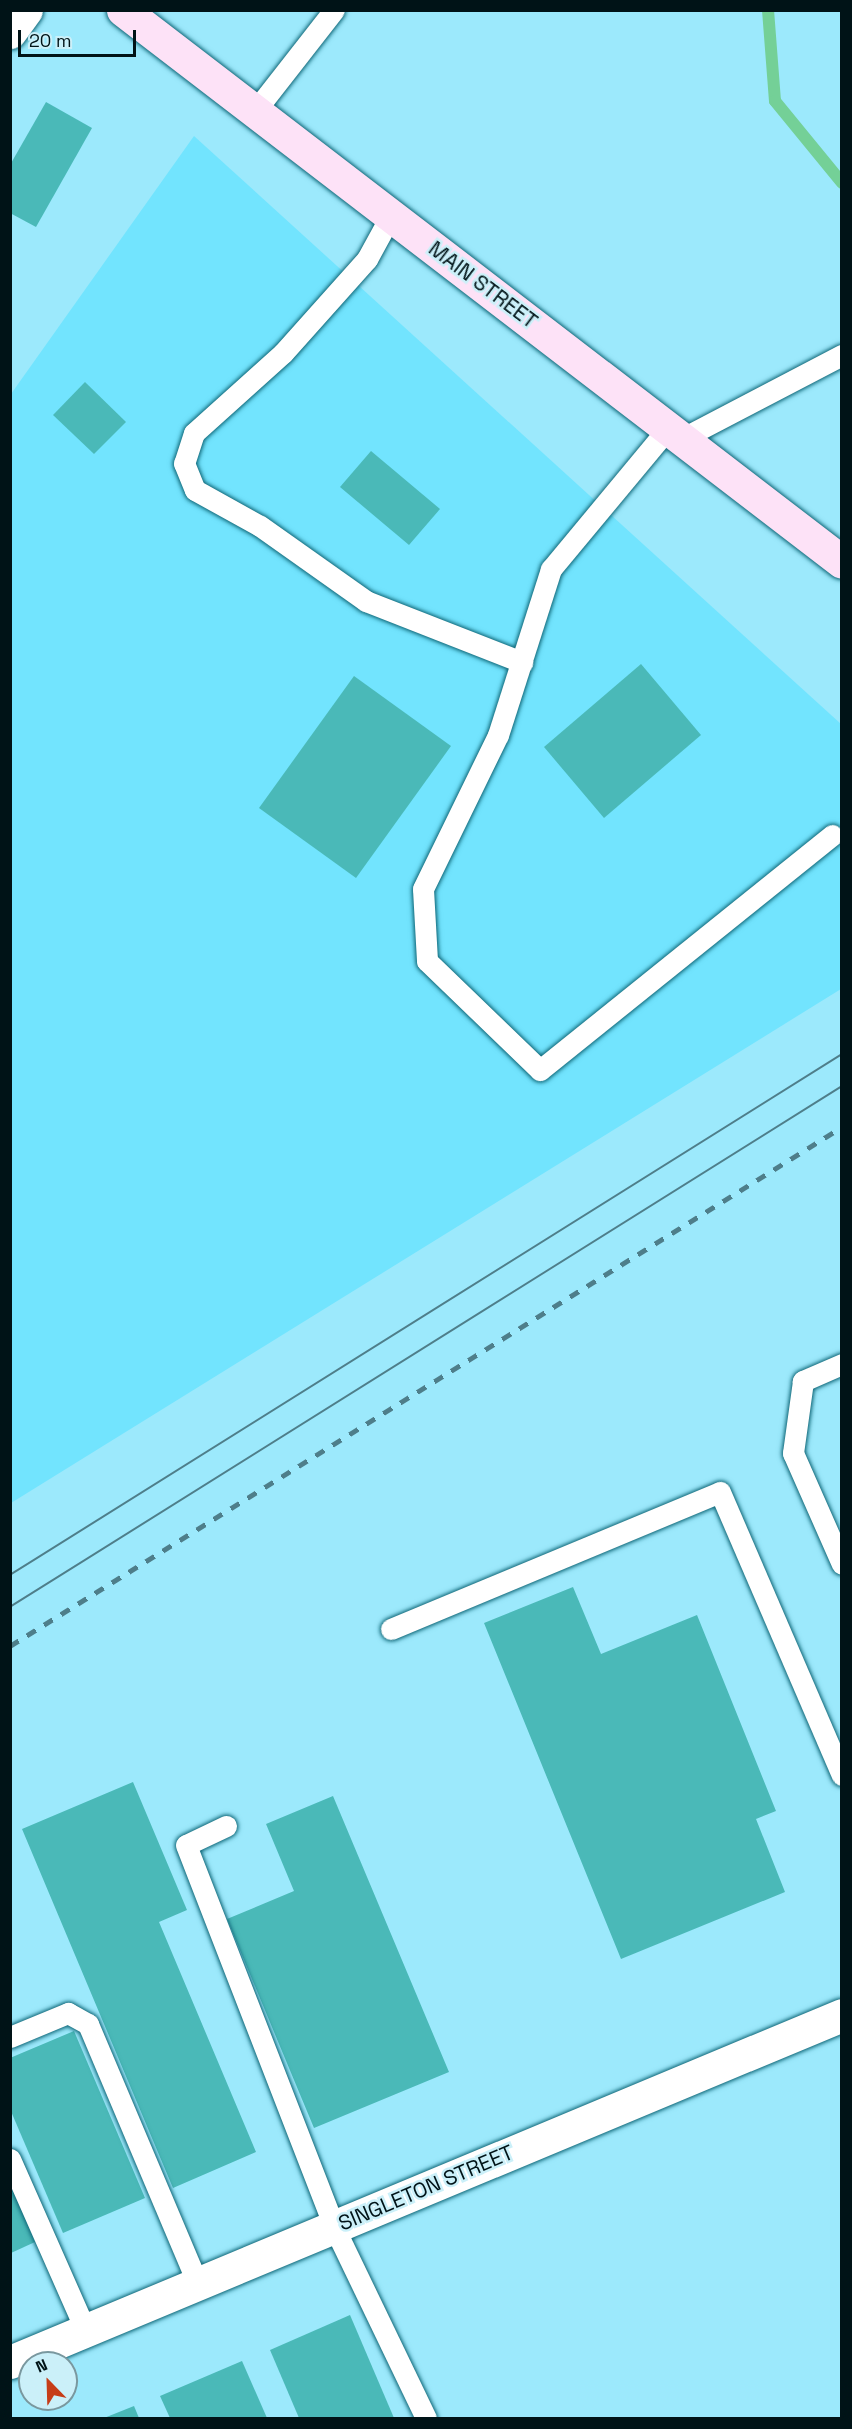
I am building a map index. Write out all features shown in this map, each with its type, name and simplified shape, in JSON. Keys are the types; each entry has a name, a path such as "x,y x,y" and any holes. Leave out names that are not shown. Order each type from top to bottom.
{"street":[{"path":"10,32 26,10"},
{"name":"MAIN STREET","path":"123,10 676,432 842,562"},
{"name":"SINGLETON STREET","path":"10,2362 842,2015"}],"lane":[{"path":"255,111 334,10"},
{"path":"391,215 367,259 283,353 194,433 184,463 195,490 260,526 366,601 522,662"},
{"path":"831,835 540,1070 427,961 423,889 498,735 551,569 676,432 842,355"},
{"path":"842,1364 803,1381 793,1453 842,1564"},
{"path":"391,1629 720,1492 842,1775"},
{"path":"226,1826 186,1845 334,2227 426,2418"},
{"path":"10,2037 68,2013 88,2024 198,2284"},
{"path":"10,2159 86,2331"}],"shaded area":[{"path":"194,136 841,724 841,989 11,1503 11,394"}],"building":[{"path":"46,102 92,128 36,227 10,213 10,165"},
{"path":"85,382 126,422 94,454 53,415"},
{"path":"371,451 440,509 409,545 340,487"},
{"path":"641,664 701,735 604,818 544,747"},
{"path":"354,676 451,746 356,878 259,808"},
{"path":"573,1587 601,1654 697,1615 776,1811 756,1819 785,1892 621,1959 484,1623"},
{"path":"133,1782 187,1910 159,1922 256,2152 173,2188 22,1829"},
{"path":"333,1796 449,2072 314,2128 227,1919 294,1891 266,1824"},
{"path":"74,2031 145,2198 63,2233 10,2109 10,2058"},
{"path":"11,2184 35,2242 11,2253"},
{"path":"350,2315 394,2418 299,2418 270,2350"},
{"path":"242,2361 267,2418 170,2418 160,2396"},
{"path":"134,2406 139,2418 104,2418"}],"waterway":[{"path":"768,10 775,101 842,183"}],"tram line":[{"path":"10,1575 842,1054"},
{"path":"10,1607 842,1086"}],"railway":[{"path":"10,1646 842,1127"}]}
